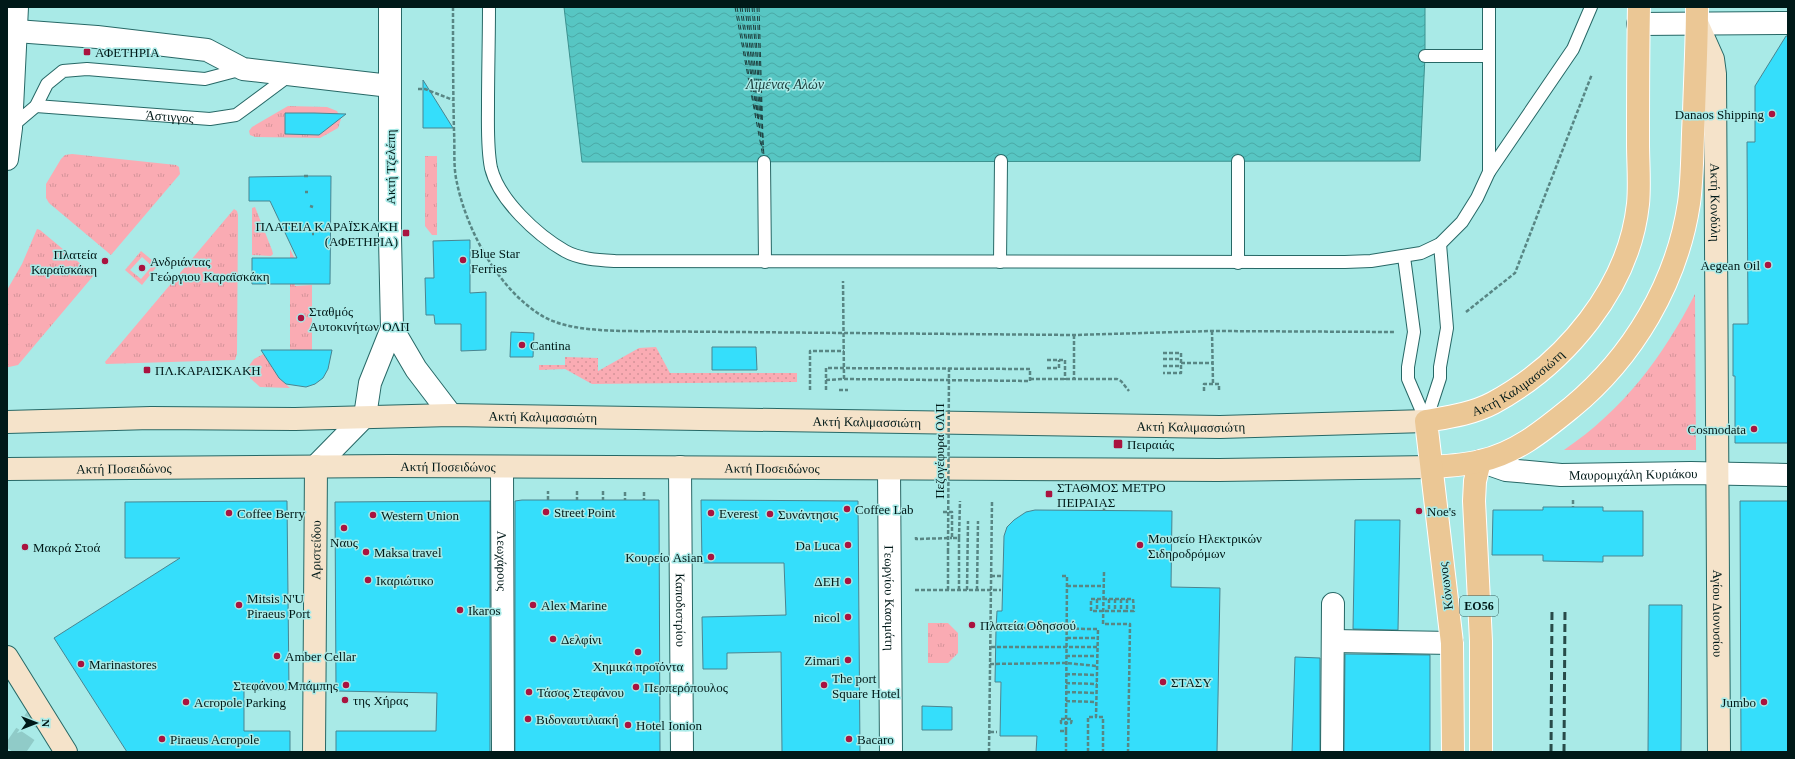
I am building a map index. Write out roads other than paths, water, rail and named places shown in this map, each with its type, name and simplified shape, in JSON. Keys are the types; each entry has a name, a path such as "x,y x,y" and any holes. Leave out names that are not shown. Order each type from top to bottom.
{"main road":[{"name":"Ακτή Καλιμασσιώτη","path":"451,415 1220,427 1426,421 1460,416 1493,403 1538,372 1558,355 1587,323 1610,288 1626,252 1638,205 1638,15"},
{"path":"889,469 1219,470 1432,467 1480,461 1500,455 1528,441 1577,403 1619,360 1641,331 1655,305 1676,253 1689,203 1697,15"},
{"name":"Ακτή Κονδύλη","path":"1697,15 1713,59 1716,74 1718,474"},
{"path":"7,422 151,418 295,419 365,416 451,415"},
{"name":"Κόνωνος","path":"1426,421 1452,643 1453,752"},
{"name":"ΕΟ56","path":"1480,461 1475,481 1474,501 1481,642 1481,752"},
{"name":"Ακτή Ποσειδώνος","path":"7,469 316,466 809,467 889,469"},
{"name":"Αριστείδου","path":"314,752 316,466"},
{"name":"Αγίου Διονυσίου","path":"1718,474 1719,752"},
{"path":"7,658 66,752"}],"street":[{"path":"7,159 13,36 17,7"},
{"name":"Ακτή Τζελέπη","path":"365,416 370,383 392,328 390,7"},
{"path":"1638,15 1697,15 1788,23"},
{"path":"13,36 97,37 207,50 243,69 390,86"},
{"name":"Ακτή Τζελέπη","path":"392,328 416,369 451,415"},
{"path":"316,466 365,416"},
{"name":"Μαυρομιχάλη Κυριάκου","path":"1480,461 1506,470 1561,475 1788,475"},
{"name":"Λεωχάρους","path":"502,467 503,752"},
{"name":"Καποδιστρίου","path":"680,467 682,752"},
{"name":"Γεωργίου Κασιμάτη","path":"889,469 891,752"},
{"path":"1332,752 1333,604"},
{"path":"1333,642 1452,643"}],"lane":[{"path":"489,7 488,144 492,169 502,192 517,212 539,233 565,251 594,260 843,263 1345,262 1404,257 1421,253 1440,244 1462,222 1477,198 1489,172 1573,49 1591,7"},
{"path":"1489,7 1489,172"},
{"path":"1426,56 1488,56"},
{"path":"9,128 36,106 47,84 63,71 87,69 205,79 243,69"},
{"name":"Άστιγγος","path":"36,106 210,119 236,115 290,75"},
{"path":"1000,262 1001,161"},
{"path":"1238,161 1238,263"},
{"path":"764,162 765,262"},
{"path":"1426,421 1440,378 1440,367 1447,328 1440,244"},
{"path":"1404,257 1414,332 1408,367 1408,379 1426,421"}],"water":[{"name":"Λιμένας Αλών","path":"564,7 1425,7 1425,56 1420,161 582,162"}],"tunnel":[{"path":"13,752 41,711"}],"railway":[{"path":"1551,752 1552,609"},
{"path":"1564,752 1565,610"}],"place":[{"name":"ΑΦΕΤΗΡΙΑ","path":"87,52"},
{"name":"Danaos Shipping","path":"1772,114"},
{"name":"ΠΛΑΤΕΙΑ ΚΑΡΑΪΣΚΑΚΗ (ΑΦΕΤΗΡΙΑ)","path":"406,233"},
{"name":"Blue Star Ferries","path":"463,260"},
{"name":"Πλατεία Καραϊσκάκη","path":"105,261"},
{"name":"Aegean Oil","path":"1768,265"},
{"name":"Ανδριάντας Γεώργιου Καραϊσκάκη","path":"142,268"},
{"name":"Σταθμός Αυτοκινήτων ΟΛΠ","path":"301,318"},
{"name":"Cantina","path":"522,345"},
{"name":"ΠΛ.ΚΑΡΑΙΣΚΑΚΗ","path":"147,370"},
{"name":"Cosmodata","path":"1754,429"},
{"name":"Πειραιάς","path":"1118,444"},
{"name":"ΣΤΑΘΜΟΣ ΜΕΤΡΟ ΠΕΙΡΑΙΑΣ","path":"1049,494"},
{"name":"Coffee Lab","path":"847,509"},
{"name":"Noe's","path":"1419,511"},
{"name":"Street Point","path":"546,512"},
{"name":"Coffee Berry","path":"229,513"},
{"name":"Everest","path":"711,513"},
{"name":"Συνάντησις","path":"770,514"},
{"name":"Western Union","path":"373,515"},
{"name":"Ναυς","path":"344,528"},
{"name":"Da Luca","path":"848,545"},
{"name":"Μουσείο Ηλεκτρικών Σιδηροδρόμων","path":"1140,545"},
{"name":"Μακρά Στοά","path":"25,547"},
{"name":"Maksa travel","path":"366,552"},
{"name":"Κουρείο Asian","path":"711,557"},
{"name":"Ικαριώτικο","path":"368,580"},
{"name":"ΔΕΗ","path":"848,581"},
{"name":"Mitsis N'U Piraeus Port","path":"239,605"},
{"name":"Alex Marine","path":"533,605"},
{"name":"Ikaros","path":"460,610"},
{"name":"nicol","path":"848,617"},
{"name":"Πλατεία Οδησσού","path":"972,625"},
{"name":"Δελφίνι","path":"553,639"},
{"name":"Χημικά προϊόντα","path":"638,652"},
{"name":"Amber Cellar","path":"277,656"},
{"name":"Zimari","path":"848,660"},
{"name":"Marinastores","path":"81,664"},
{"name":"ΣΤΑΣΥ","path":"1163,682"},
{"name":"Στεφάνου Μπάμπης","path":"346,685"},
{"name":"The port Square Hotel","path":"824,685"},
{"name":"Περπερόπουλος","path":"636,687"},
{"name":"Τάσος Στεφάνου","path":"529,692"},
{"name":"της Χήρας","path":"345,700"},
{"name":"Acropole Parking","path":"186,702"},
{"name":"Jumbo","path":"1764,702"},
{"name":"Βιδοναυτιλιακή","path":"528,719"},
{"name":"Hotel Ionion","path":"628,725"},
{"name":"Piraeus Acropole","path":"162,739"},
{"name":"Bacaro","path":"849,739"}]}
